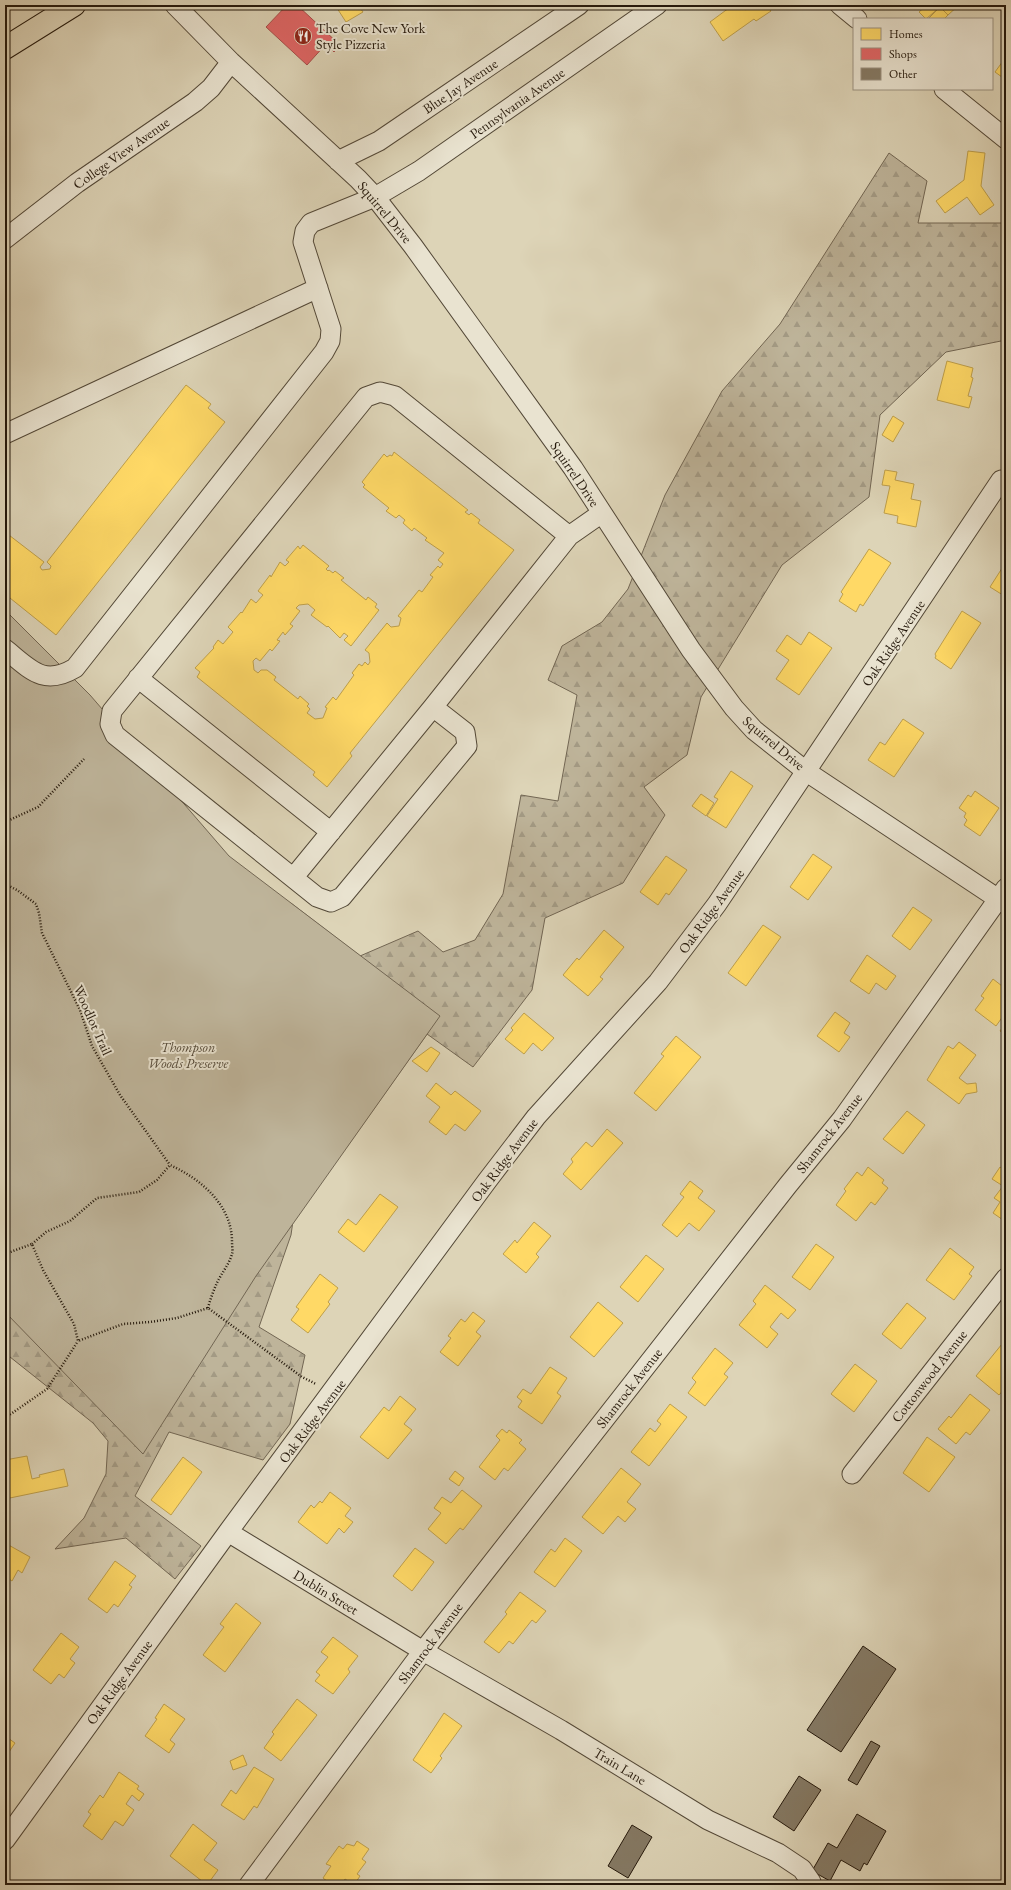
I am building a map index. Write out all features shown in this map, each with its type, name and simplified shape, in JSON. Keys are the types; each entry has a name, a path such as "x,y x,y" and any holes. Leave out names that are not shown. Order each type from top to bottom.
{"main road":[{"path":"5,48 74,5"}],"street":[{"name":"Squirrel Drive","path":"175,5 231,62 375,197 413,246 573,468 691,650 734,708 754,730 807,772 1004,897"},
{"name":"Blue Jay Avenue","path":"338,161 379,141 579,5"},
{"name":"Pennsylvania Avenue","path":"5,649 33,672 47,676 62,675 75,668 324,352 330,342 331,328 303,242 305,231 311,223 375,197 419,171 657,5"},
{"path":"840,5 856,18"},
{"name":"College View Avenue","path":"5,239 77,183 195,102 211,88 231,62"},
{"path":"945,90 1006,139"},
{"path":"5,434 318,288"},
{"path":"433,707 465,732 466,746 342,897 331,902 317,897 115,735 110,724 112,711 366,396 380,392 395,396 569,536"},
{"name":"Oak Ridge Avenue","path":"5,1840 228,1532 333,1393 487,1181 536,1117 667,970 717,904 1002,480"},
{"path":"293,878 433,707 569,536 602,513"},
{"path":"138,678 331,832"},
{"name":"Shamrock Avenue","path":"249,1885 423,1651 788,1185 842,1119 1004,897"},
{"name":"Cottonwood Avenue","path":"852,1474 1006,1278"},
{"name":"Dublin Street","path":"228,1532 423,1651"},
{"name":"Train Lane","path":"423,1651 561,1730 708,1820 778,1853 802,1869 811,1882 811,1885"}],"path":[{"path":"5,822 38,807 84,759"},
{"name":"Woodlot Trail","path":"5,884 17,890 36,904 40,913 42,933 80,1010 92,1046 120,1095 170,1166"},
{"path":"5,1254 32,1244 46,1232 70,1221 97,1198 139,1192 157,1180 170,1166 194,1178 209,1191 228,1219 232,1234 232,1254 216,1285 208,1308"},
{"path":"32,1244 43,1270 74,1324 78,1341"},
{"path":"208,1308 302,1377 333,1393"},
{"path":"5,1418 47,1389 78,1341 123,1324 177,1318 208,1308"}],"green space":[{"path":"889,153 927,181 918,223 1002,223 1006,209 1006,340 946,352 880,415 869,497 782,565 701,697 687,755 644,787 665,815 623,883 545,918 532,990 473,1067 427,1034 346,1148 303,1150 291,1235 259,1327 305,1355 290,1424 263,1460 169,1432 135,1496 201,1546 175,1579 126,1538 55,1549 84,1518 106,1474 108,1441 93,1423 5,1353 5,674 235,889 292,904 360,956 418,931 443,952 475,940 503,894 521,795 558,801 577,695 548,680 562,646 602,622 628,589 665,495 722,391 780,324"},
{"name":"Thompson Woods Preserve","path":"5,610 90,695 229,856 440,1016 256,1276 143,1454 5,1312"}],"building: Homes":[{"path":"335,5 358,5 363,12 346,22"},
{"path":"733,5 742,5 745,10 752,5 767,5 771,11 756,21 754,19 723,41 710,22"},
{"path":"927,5 938,5 940,7 927,18 925,18 919,12"},
{"path":"942,5 959,5 948,15 940,7"},
{"path":"940,7 948,15 945,18 929,18"},
{"path":"1003,61 1006,63 1006,80 995,72"},
{"path":"968,151 985,153 981,186 994,205 980,215 967,197 945,213 936,201 964,180"},
{"path":"947,361 973,368 971,377 973,378 968,396 972,397 969,408 937,400"},
{"path":"186,385 211,404 208,408 225,422 56,635 5,594 5,532 44,562 40,567 42,570 50,569 51,566 47,562"},
{"path":"893,416 904,423 893,442 882,435"},
{"path":"394,452 468,510 465,512 469,515 471,513 480,520 478,523 514,550 350,753 352,756 327,787 313,775 315,772 197,677 200,672 195,668 214,648 213,647 218,640 223,644 233,632 228,627 241,612 242,613 251,599 256,603 263,595 258,591 270,575 271,577 280,562 285,566 289,562 286,560 298,546 300,549 303,545 329,566 326,569 328,571 329,570 333,573 335,571 344,578 341,580 366,600 368,597 377,604 375,607 379,610 351,646 344,640 348,636 344,633 340,638 328,626 327,627 311,615 315,610 308,604 299,605 296,608 300,611 290,624 293,626 285,635 283,632 277,640 280,641 272,651 270,649 260,661 256,658 253,661 254,670 258,673 261,670 267,670 276,677 274,680 298,699 300,696 309,704 307,706 310,709 307,713 315,719 323,718 327,708 325,707 333,697 336,700 354,675 352,673 359,664 362,666 365,662 368,665 370,662 369,653 365,650 387,623 391,627 399,626 401,618 398,616 419,590 422,592 433,577 430,575 438,566 440,568 443,564 438,560 444,553 425,540 427,538 414,528 412,531 403,523 405,520 399,515 396,518 386,511 389,508 363,487 365,485 362,482 384,454 387,457 390,455 392,456"},
{"path":"885,470 897,472 895,480 914,484 911,499 921,501 916,527 897,523 898,516 884,513 890,486 882,485"},
{"path":"869,549 891,563 863,606 860,604 856,612 839,601 843,594 841,592"},
{"path":"1006,562 1006,597 990,587"},
{"path":"962,611 981,623 951,669 935,658 935,654"},
{"path":"809,632 832,648 799,695 776,679 789,660 776,651 787,635 801,645"},
{"path":"903,719 924,733 894,777 868,760 880,742 885,745"},
{"path":"731,771 753,786 726,828 707,816 718,799 714,797"},
{"path":"975,791 999,808 980,836 964,825 967,820 964,817 966,813 959,808 968,795 971,797"},
{"path":"701,794 714,803 706,816 692,806"},
{"path":"813,854 832,867 808,900 790,887"},
{"path":"666,856 687,870 669,895 666,893 658,905 640,892"},
{"path":"913,907 932,920 910,950 892,936"},
{"path":"763,925 781,937 746,986 728,973"},
{"path":"604,930 624,947 600,977 603,979 588,996 563,975 577,958 579,960"},
{"path":"867,955 896,976 886,990 876,983 869,994 850,981"},
{"path":"993,979 1002,986 1006,982 1006,1012 996,1026 975,1010 984,998 981,996"},
{"path":"835,1012 850,1023 844,1033 850,1037 839,1052 817,1036"},
{"path":"524,1013 554,1038 542,1051 533,1043 524,1054 505,1039 513,1030 511,1028"},
{"path":"1006,1022 1006,1035 1000,1031"},
{"path":"676,1036 701,1057 656,1111 634,1093 664,1056 661,1054"},
{"path":"959,1042 976,1055 959,1078 967,1084 976,1083 977,1092 966,1094 959,1104 927,1080 948,1046 953,1049"},
{"path":"431,1047 440,1053 427,1072 412,1061"},
{"path":"436,1083 451,1095 455,1091 481,1111 465,1131 455,1124 446,1135 429,1122 440,1107 426,1096"},
{"path":"907,1111 925,1125 903,1154 883,1139"},
{"path":"607,1129 623,1143 581,1190 563,1174 573,1162 571,1159 586,1142 592,1147"},
{"path":"868,1167 884,1180 882,1183 888,1188 875,1205 871,1202 856,1221 836,1205 846,1191 844,1189 857,1172 862,1176"},
{"path":"1000,1167 1006,1171 1006,1222 993,1213 1000,1202 994,1198 1003,1186 992,1179"},
{"path":"690,1181 703,1191 698,1198 715,1211 699,1231 689,1223 677,1237 662,1225 684,1197 680,1194"},
{"path":"380,1194 398,1207 364,1252 338,1232 348,1219 356,1225"},
{"path":"534,1222 551,1236 536,1254 539,1257 526,1273 503,1254 515,1240 517,1243"},
{"path":"816,1244 834,1257 810,1290 792,1277"},
{"path":"950,1248 974,1267 969,1274 972,1276 954,1300 926,1280"},
{"path":"646,1255 664,1269 638,1302 620,1287"},
{"path":"320,1274 338,1288 328,1302 330,1304 308,1333 291,1320 299,1309 296,1307"},
{"path":"765,1285 796,1310 788,1319 781,1313 770,1327 778,1334 767,1348 739,1325 756,1304 753,1301"},
{"path":"598,1302 623,1323 594,1357 570,1337"},
{"path":"907,1303 926,1318 901,1349 882,1334"},
{"path":"473,1312 485,1321 476,1332 481,1336 458,1366 440,1352 451,1338 448,1336 461,1319 465,1322"},
{"path":"1002,1344 1006,1347 1006,1387 999,1395 976,1376"},
{"path":"715,1348 733,1363 724,1374 728,1377 705,1406 688,1393 696,1382 692,1378"},
{"path":"855,1364 877,1381 854,1412 831,1394"},
{"path":"550,1367 567,1378 557,1393 561,1396 542,1424 518,1407 522,1401 517,1397 523,1389 531,1394"},
{"path":"970,1394 990,1410 970,1435 966,1432 956,1444 938,1429 949,1416 951,1418"},
{"path":"400,1396 416,1409 404,1424 412,1430 388,1459 360,1437 384,1407 389,1411"},
{"path":"670,1404 687,1417 649,1466 631,1452 650,1428 655,1432 661,1424 657,1421"},
{"path":"502,1429 507,1433 509,1430 522,1440 519,1443 526,1449 508,1471 504,1468 495,1480 479,1467 500,1440 496,1436"},
{"path":"927,1437 955,1457 929,1492 903,1473"},
{"path":"27,1456 32,1479 40,1477 39,1475 64,1469 68,1486 5,1499 5,1460"},
{"path":"183,1457 202,1472 171,1515 151,1500"},
{"path":"621,1468 641,1484 627,1502 636,1509 625,1522 618,1516 603,1534 582,1517"},
{"path":"455,1471 464,1478 459,1486 449,1479"},
{"path":"462,1490 482,1506 463,1530 460,1528 446,1544 428,1529 441,1513 434,1508 442,1497 451,1503"},
{"path":"330,1492 351,1508 345,1516 353,1522 344,1533 339,1528 327,1544 298,1522 311,1505 314,1508 320,1501 322,1503"},
{"path":"565,1538 582,1551 555,1587 534,1572 551,1549 555,1552"},
{"path":"5,1543 30,1557 22,1573 18,1570 12,1581 6,1577 5,1579"},
{"path":"415,1548 434,1562 412,1591 393,1576"},
{"path":"115,1561 136,1576 129,1585 132,1587 118,1607 114,1604 107,1613 88,1599"},
{"path":"520,1592 546,1611 536,1623 532,1620 513,1644 509,1641 499,1653 484,1642 507,1614 505,1612"},
{"path":"236,1603 261,1623 225,1672 203,1655 224,1627 220,1624"},
{"path":"61,1633 79,1647 70,1659 75,1663 64,1678 59,1674 51,1684 33,1670"},
{"path":"333,1637 358,1656 348,1669 350,1672 333,1694 315,1681 320,1675 316,1672 328,1657 321,1652"},
{"path":"297,1699 317,1715 281,1761 264,1748 274,1734 272,1732"},
{"path":"164,1704 185,1719 170,1740 175,1744 169,1753 145,1736 157,1719 155,1718"},
{"path":"444,1713 462,1726 440,1756 442,1758 431,1773 413,1760"},
{"path":"5,1736 15,1743 5,1758"},
{"path":"243,1755 247,1765 233,1770 230,1761"},
{"path":"254,1767 274,1779 257,1808 254,1806 244,1820 221,1805 231,1790 236,1794"},
{"path":"119,1772 139,1786 137,1789 144,1794 139,1801 132,1795 126,1804 134,1810 123,1826 115,1821 102,1840 83,1826 91,1814 88,1812 100,1795 103,1798"},
{"path":"193,1824 217,1843 204,1860 218,1870 207,1885 170,1856"},
{"path":"357,1841 369,1849 362,1859 366,1862 357,1874 360,1876 354,1885 345,1879 341,1885 332,1885 323,1878 331,1866 326,1864 339,1846 343,1849 347,1844 354,1846"}],"building: Shops":[{"name":"The Cove New York Style Pizzeria","path":"287,5 297,5 340,45 334,52 326,44 307,65 266,27"}],"building: Other":[{"path":"863,1646 896,1669 841,1752 807,1730"},
{"path":"871,1741 880,1746 857,1785 848,1780"},
{"path":"799,1776 821,1790 794,1831 773,1817"},
{"path":"857,1814 886,1831 867,1865 864,1863 860,1871 841,1860 830,1881 812,1871 828,1843 837,1848"},
{"path":"632,1825 652,1837 628,1878 608,1866"}],"place":[{"name":"The Cove New York Style Pizzeria","path":"303,36"}]}
